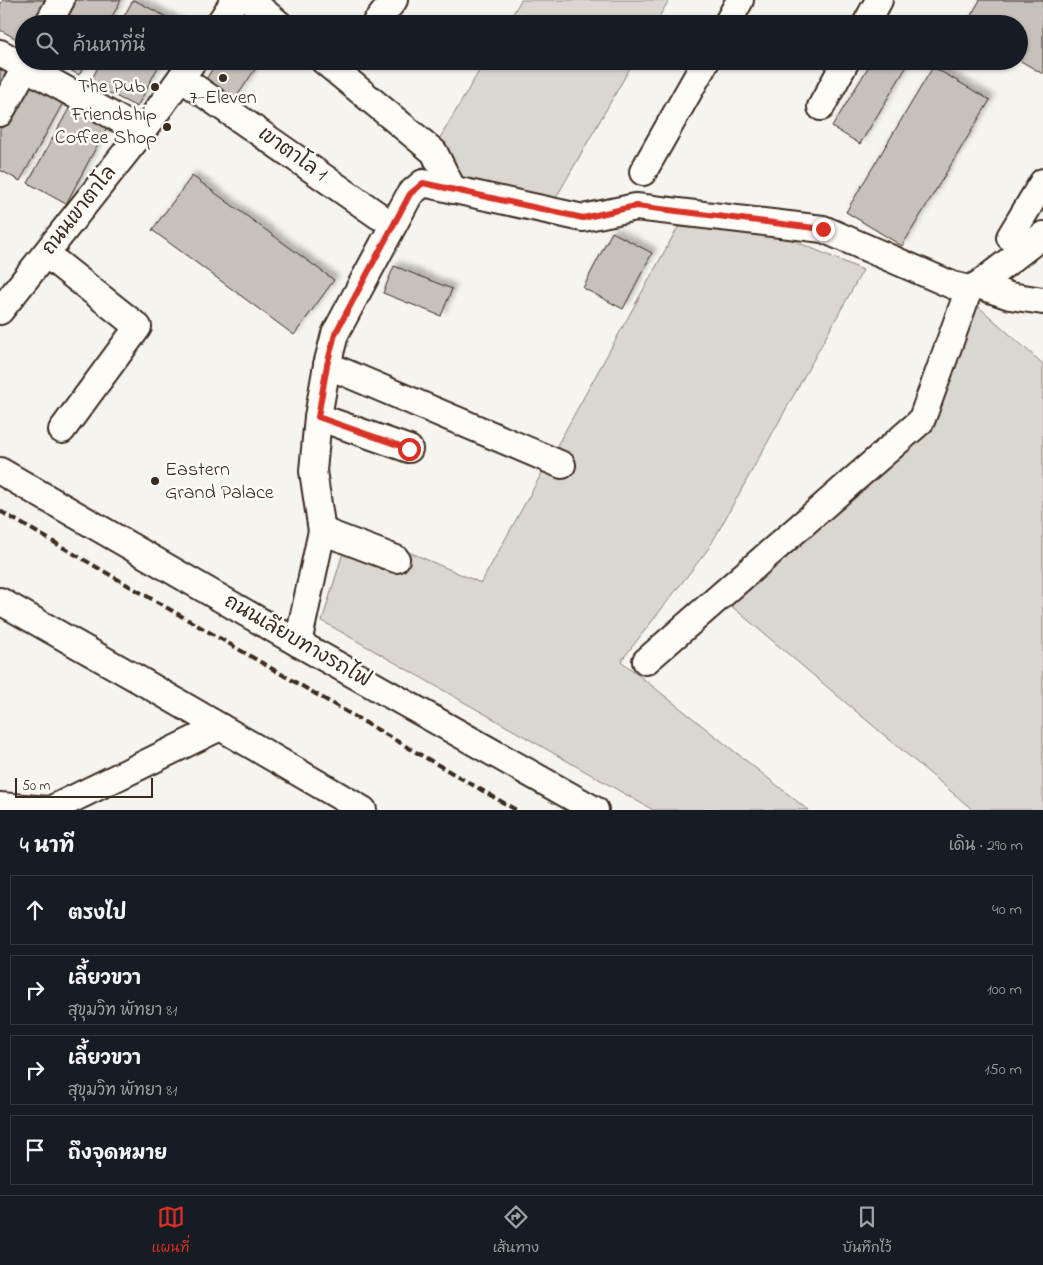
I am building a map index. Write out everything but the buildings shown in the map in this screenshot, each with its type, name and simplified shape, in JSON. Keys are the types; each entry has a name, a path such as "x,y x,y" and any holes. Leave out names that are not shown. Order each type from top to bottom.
{"street":[{"path":"53,15 61,0"},
{"path":"225,15 235,0"},
{"path":"250,0 268,15"},
{"path":"382,15 394,0"},
{"path":"732,15 740,0"},
{"path":"871,15 879,0"},
{"path":"0,53 15,59"},
{"path":"0,113 24,70"},
{"path":"37,70 142,132"},
{"name":"ถนนเขาตาโล","path":"0,311 142,132 187,70"},
{"name":"เขาตาโล 1","path":"187,70 379,216"},
{"path":"342,70 434,152 453,190"},
{"path":"643,172 701,70"},
{"path":"821,107 841,70"},
{"path":"1010,237 1043,182"},
{"path":"298,643 322,530 312,471 318,417 327,365 335,334 410,194 423,183 583,218 636,206 823,229 952,285 974,287 1010,296 1043,301"},
{"path":"646,661 921,421 974,287 1043,235"},
{"path":"46,254 138,327 62,430"},
{"path":"327,365 562,465"},
{"path":"318,417 409,449"},
{"name":"ถนนเลียบทางรถไฟ","path":"0,472 595,810"},
{"path":"322,530 396,559"},
{"path":"0,601 363,810"},
{"path":"0,806 61,808 220,727"}],"shaded area":[{"path":"521,0 669,0 660,15 512,15"},
{"path":"480,70 629,70 553,203 417,177"},
{"path":"678,227 783,236 863,270 709,548 621,661 808,810 653,810 322,621 351,527 481,583"},
{"path":"971,300 1043,364 1043,810 973,810 723,599 935,425"}],"railway":[{"path":"0,511 516,810"}],"place":[{"name":"7-Eleven","path":"223,78"},
{"name":"The Pub","path":"155,87"},
{"name":"Friendship Coffee Shop","path":"167,127"},
{"name":"Eastern Grand Palace","path":"155,481"}],"route":[{"path":"409,449 318,417 327,365 335,334 410,194 423,183 583,218 636,206 823,229"}]}
